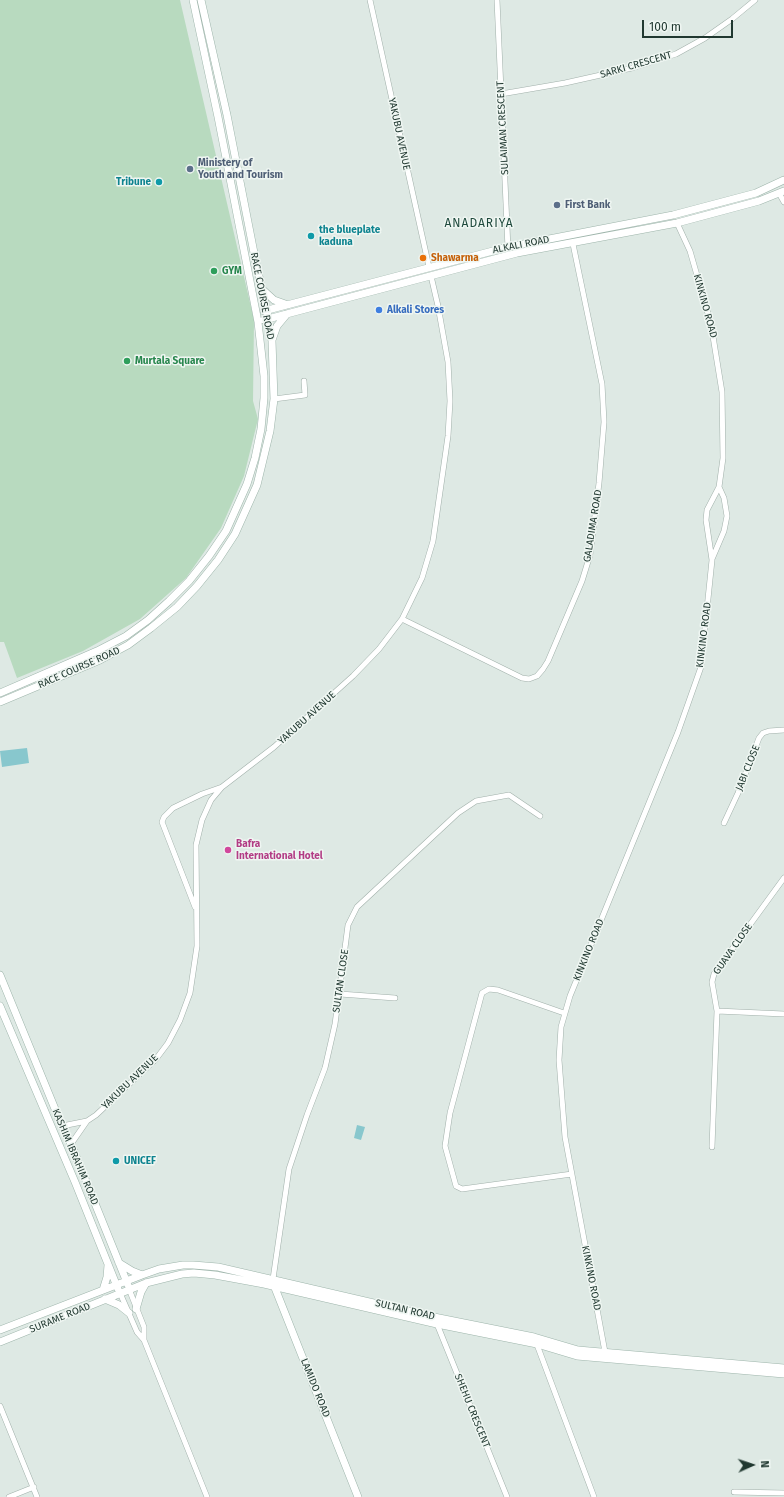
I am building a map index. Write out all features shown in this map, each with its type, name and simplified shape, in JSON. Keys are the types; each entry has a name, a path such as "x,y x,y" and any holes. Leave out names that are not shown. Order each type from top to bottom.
{"main road":[{"name":"RACE COURSE ROAD","path":"0,693 97,651 126,636 148,620 169,601 189,581 209,556 226,530 247,484 255,458 261,429 264,398 264,376 257,313 193,0"},
{"name":"RACE COURSE ROAD","path":"0,702 100,660 128,645 172,611 197,586 218,560 235,534 257,485 270,431 274,399 272,341 269,319 227,115 201,0"},
{"name":"ALKALI ROAD","path":"257,313 508,247 673,215 756,193 784,180"},
{"name":"ALKALI ROAD","path":"258,322 509,256 677,223 759,201 781,192"},
{"path":"262,290 274,300 288,305"},
{"path":"272,341 277,326 287,314"},
{"name":"KASHIM IBRAHIM ROAD","path":"0,975 62,1126 71,1144 129,1289"},
{"name":"KASHIM IBRAHIM ROAD","path":"0,1006 120,1293"},
{"path":"8,1024 18,1020"},
{"path":"118,1261 132,1271 142,1275"},
{"path":"103,1290 107,1277 108,1262"},
{"name":"SULTAN ROAD","path":"117,1285 142,1275 183,1265 218,1267 273,1283 437,1324 536,1341 577,1356 685,1363"},
{"name":"SULTAN ROAD","path":"120,1293 146,1283 182,1274 194,1273 216,1275 273,1283 434,1317 578,1350 605,1352 685,1363"},
{"path":"136,1309 141,1292 146,1283"},
{"name":"LAMIDO ROAD","path":"273,1283 358,1497"},
{"name":"SURAME ROAD","path":"0,1330 117,1285"},
{"name":"SURAME ROAD","path":"0,1342 120,1293"},
{"path":"106,1299 119,1305 129,1313"},
{"path":"685,1363 784,1374"},
{"path":"703,1365 784,1368"}],"street":[{"name":"YAKUBU AVENUE","path":"370,0 429,267"},
{"name":"SULAIMAN CRESCENT","path":"497,0 509,256"},
{"name":"SARKI CRESCENT","path":"501,94 565,83 617,71 676,54 705,38 732,19 755,0"},
{"path":"781,192 784,202"},
{"name":"KINKINO ROAD","path":"605,1352 565,1137 559,1060 561,1027 564,1013 678,732 701,667 712,560 706,520 707,510 719,487 722,458 722,392 711,324 690,251 677,223"},
{"name":"GALADIMA ROAD","path":"402,620 522,678 529,679 537,676 548,661 582,582 590,555 600,482 604,422 602,384 573,244"},
{"name":"YAKUBU AVENUE","path":"62,1126 87,1120 96,1116 156,1059 168,1043 180,1020 190,993 197,946 196,845 202,820 211,800 222,787 274,748 379,649 402,620 422,578 433,541 448,436 450,401 448,362 431,276"},
{"path":"274,399 305,395 304,381"},
{"name":"KINKINO ROAD","path":"712,560 724,531 727,516 724,498 719,487"},
{"name":"JABI CLOSE","path":"724,823 738,793 759,738 763,733 769,731 784,730"},
{"path":"196,910 162,822 164,817 173,808 202,794 222,787"},
{"name":"SULTAN CLOSE","path":"273,1283 290,1169 307,1115 325,1068 340,994 348,925 357,907 458,813 476,801 509,795 540,816"},
{"name":"GUAVA CLOSE","path":"712,1147 716,1010 712,982 714,974 784,878"},
{"path":"564,1013 498,990 489,989 482,993 450,1113 445,1146 456,1186 462,1189 572,1174"},
{"path":"340,994 395,998"},
{"path":"716,1010 784,1014"},
{"name":"YAKUBU AVENUE","path":"71,1144 87,1120"},
{"name":"KASHIM IBRAHIM ROAD","path":"129,1289 144,1327 144,1340"},
{"name":"KASHIM IBRAHIM ROAD","path":"120,1293 137,1332 144,1340 206,1497"},
{"name":"SHEHU CRESCENT","path":"437,1324 507,1497"},
{"path":"536,1341 594,1497"},
{"path":"0,1406 37,1497"},
{"path":"9,1497 34,1487"},
{"path":"734,1492 784,1493"}],"green space":[{"name":"Murtala Square","path":"0,0 180,0 254,320 253,401 258,419 244,476 221,528 186,578 140,619 83,651 17,678 4,642 0,642"}],"water":[{"path":"27,748 29,763 2,767 0,751"},
{"path":"357,1125 365,1127 361,1140 354,1138"}],"place":[{"name":"Ministery of Youth and Tourism","path":"190,169"},
{"name":"Tribune","path":"159,182"},
{"name":"First Bank","path":"557,205"},
{"name":"the blueplate kaduna","path":"311,236"},
{"name":"Shawarma","path":"423,258"},
{"name":"GYM","path":"214,271"},
{"name":"Alkali Stores","path":"379,310"},
{"name":"Murtala Square","path":"127,361"},
{"name":"Bafra International Hotel","path":"228,850"},
{"name":"UNICEF","path":"116,1161"}],"district":[{"name":"ANADARIYA","path":"479,224"}]}
